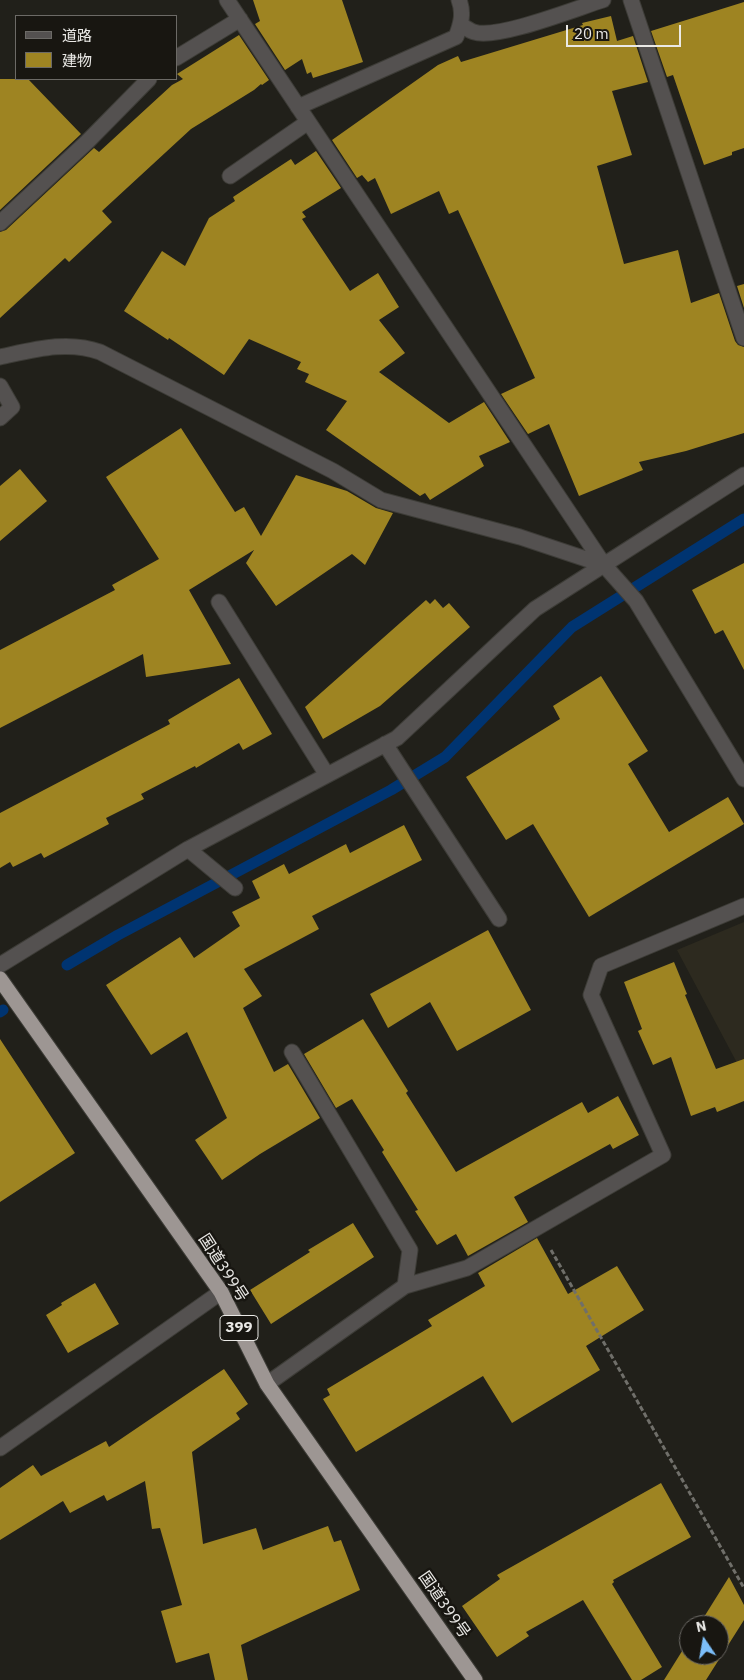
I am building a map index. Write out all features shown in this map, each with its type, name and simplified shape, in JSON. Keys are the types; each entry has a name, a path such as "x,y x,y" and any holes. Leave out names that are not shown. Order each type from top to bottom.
{"highway":[{"name":"国道399号","path":"0,978 221,1292 267,1384 475,1680"}],"street":[{"path":"227,0 604,565 636,601 744,780"},
{"path":"298,107 456,37 461,25 462,9 459,0"},
{"path":"461,25 475,33 493,34 603,0"},
{"path":"631,0 744,338"},
{"path":"178,57 240,19"},
{"path":"0,223 88,141 148,80"},
{"path":"230,176 308,122"},
{"path":"0,357 54,346 69,345 90,348 334,471 381,500 520,538 604,565"},
{"path":"0,386 12,407 0,418"},
{"path":"0,965 188,849 398,738 535,608 744,475"},
{"path":"219,602 326,775"},
{"path":"385,744 499,919"},
{"path":"188,849 235,888"},
{"path":"267,1384 405,1286 468,1268 663,1156 591,995 601,966 744,906"},
{"path":"292,1052 410,1250 405,1286"},
{"path":"0,1448 221,1292"}],"path":[{"path":"538,1228 744,1588"}],"shaded area":[{"path":"744,922 744,1076 677,950"}],"building":[{"path":"253,0 342,0 363,62 313,78 311,72 307,74 302,59 285,70 255,24 260,21"},
{"path":"744,2 744,148 732,152 732,155 704,165 673,75 667,77 651,31"},
{"path":"611,16 617,41 633,36 648,82 612,91 632,155 597,166 624,264 678,250 691,303 719,293 735,341 738,345 744,347 744,433 686,451 639,462 643,470 579,496 549,424 528,434 501,394 535,378 458,210 449,214 439,191 391,214 375,178 368,182 362,175 357,178 332,140 438,65 458,56 461,62 583,25 582,23"},
{"path":"239,35 269,80 191,129 102,211 112,222 69,262 65,258 0,318 0,232 6,230 94,148 99,152 172,85 183,79 178,73"},
{"path":"0,79 29,80 81,134 0,210"},
{"path":"316,151 341,188 302,212 306,217 302,219 350,291 378,273 399,307 379,320 405,353 379,372 449,423 484,402 510,442 479,456 484,466 430,500 425,493 420,496 326,430 347,401 305,382 309,374 297,369 301,362 249,339 224,375 169,338 168,340 124,311 162,251 185,266 209,218 235,201 233,197 291,159 295,165"},
{"path":"744,284 744,308 737,286"},
{"path":"181,428 235,512 244,507 261,536 296,475 347,491 376,508 393,513 365,565 352,554 276,606 246,563 254,550 189,590 231,664 146,677 143,654 0,728 0,650 115,590 112,585 159,559 106,477"},
{"path":"20,469 47,501 0,541 0,486"},
{"path":"744,563 744,670 723,630 715,634 692,590"},
{"path":"435,599 443,608 449,603 470,627 380,706 323,739 305,707 426,600 430,604"},
{"path":"601,676 648,751 628,764 669,832 728,797 744,824 589,917 533,824 506,840 466,777 560,719 553,706"},
{"path":"239,678 272,734 243,750 239,743 196,768 195,766 141,794 144,799 106,818 109,824 44,858 41,853 13,867 10,862 0,868 0,813 170,724 168,720"},
{"path":"404,825 422,860 312,916 319,929 244,969 262,996 243,1008 274,1072 288,1064 320,1118 260,1154 222,1180 195,1140 227,1118 187,1032 151,1055 106,985 180,937 194,958 240,926 232,912 260,898 252,881 284,864 289,874 346,844 350,853"},
{"path":"488,930 531,1010 457,1051 430,1002 388,1028 370,994"},
{"path":"674,962 687,994 685,995 716,1069 744,1059 744,1101 717,1112 715,1107 691,1116 671,1057 653,1065 638,1031 642,1029 624,982"},
{"path":"363,1019 408,1091 406,1093 456,1172 582,1102 588,1113 618,1096 639,1135 613,1149 610,1144 514,1197 528,1222 468,1256 456,1234 437,1245 415,1211 418,1210 382,1152 384,1150 352,1099 336,1108 304,1054"},
{"path":"0,1039 75,1153 0,1202"},
{"path":"353,1223 374,1257 271,1324 250,1290 310,1252 308,1250"},
{"path":"537,1238 568,1294 617,1266 644,1310 586,1346 600,1370 512,1423 483,1376 356,1452 323,1399 330,1395 327,1389 432,1326 428,1320 485,1286 478,1273"},
{"path":"95,1283 119,1324 68,1353 46,1315 62,1305 61,1303"},
{"path":"224,1369 248,1404 236,1413 240,1419 192,1452 203,1544 256,1528 263,1550 328,1526 334,1542 341,1540 360,1590 241,1645 248,1680 215,1680 209,1653 176,1663 161,1611 182,1605 160,1528 152,1529 145,1481 107,1501 104,1495 70,1513 63,1501 0,1540 0,1488 33,1465 41,1476 106,1441 109,1447"},
{"path":"661,1483 691,1537 613,1580 612,1584 662,1667 641,1680 632,1680 583,1600 526,1632 529,1636 497,1657 462,1606 500,1579 497,1575"},
{"path":"729,1577 744,1605 744,1620 729,1644 729,1615 705,1615"},
{"path":"679,1656 679,1665 716,1665 706,1680 664,1680"}],"waterway":[{"path":"67,965 118,935 391,790 445,757 572,627 744,519"}]}
